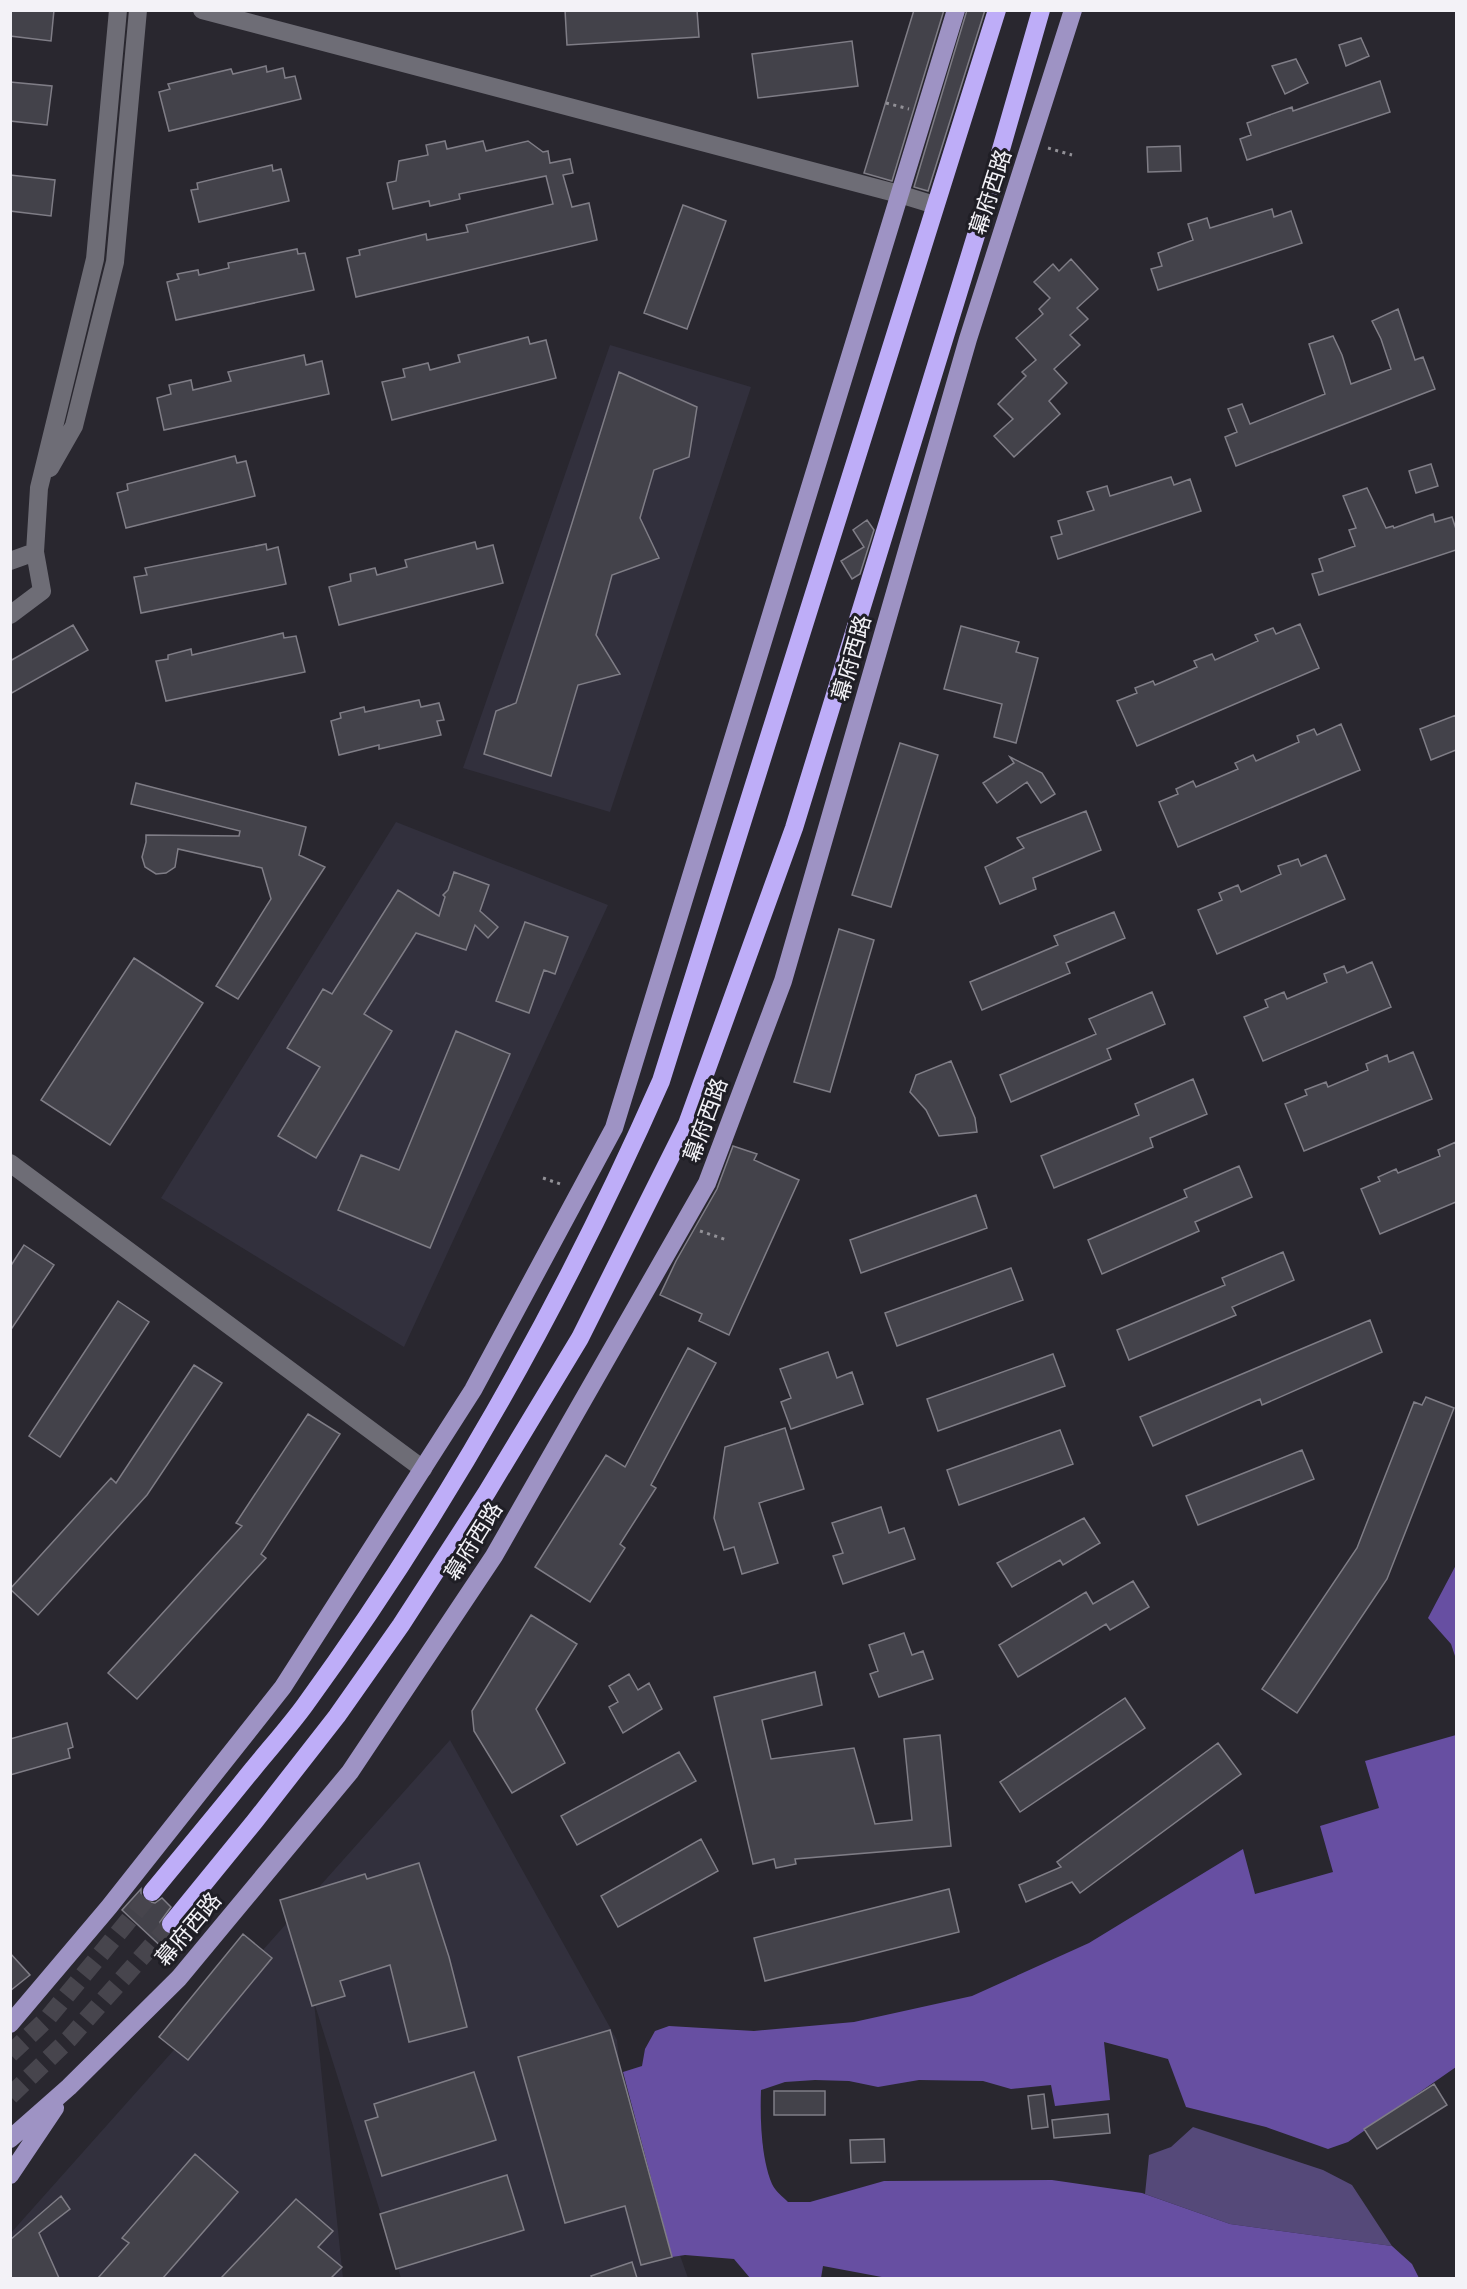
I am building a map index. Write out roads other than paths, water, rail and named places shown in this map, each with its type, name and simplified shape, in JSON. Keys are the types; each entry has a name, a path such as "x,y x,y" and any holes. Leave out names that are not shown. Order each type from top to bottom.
{"highway":[{"name":"幕府西路","path":"152,1892 303,1707 378,1600 460,1474 571,1273 624,1166 661,1081 998,10"},
{"name":"幕府西路","path":"171,1924 337,1716 401,1625 488,1492 580,1338 687,1124 794,828 981,219 1041,10"}],"main road":[{"path":"10,2024 109,1906 283,1687 473,1390 614,1128 956,10"},
{"name":"幕府西路","path":"69,2087 179,1978 350,1772 494,1556 707,1183 783,981 968,339 1073,10"},
{"path":"10,2139 69,2087"},
{"path":"10,2175 69,2087"}],"street":[{"path":"10,615 42,591 35,552 39,488 95,259 118,10"},
{"path":"39,488 74,426 115,262 138,10"},
{"path":"202,10 935,205"},
{"path":"10,561 35,552"},
{"path":"10,1162 423,1469"}],"tunnel":[{"path":"10,2054 47,2019 152,1892"},
{"path":"10,2096 69,2039 171,1924"}]}
